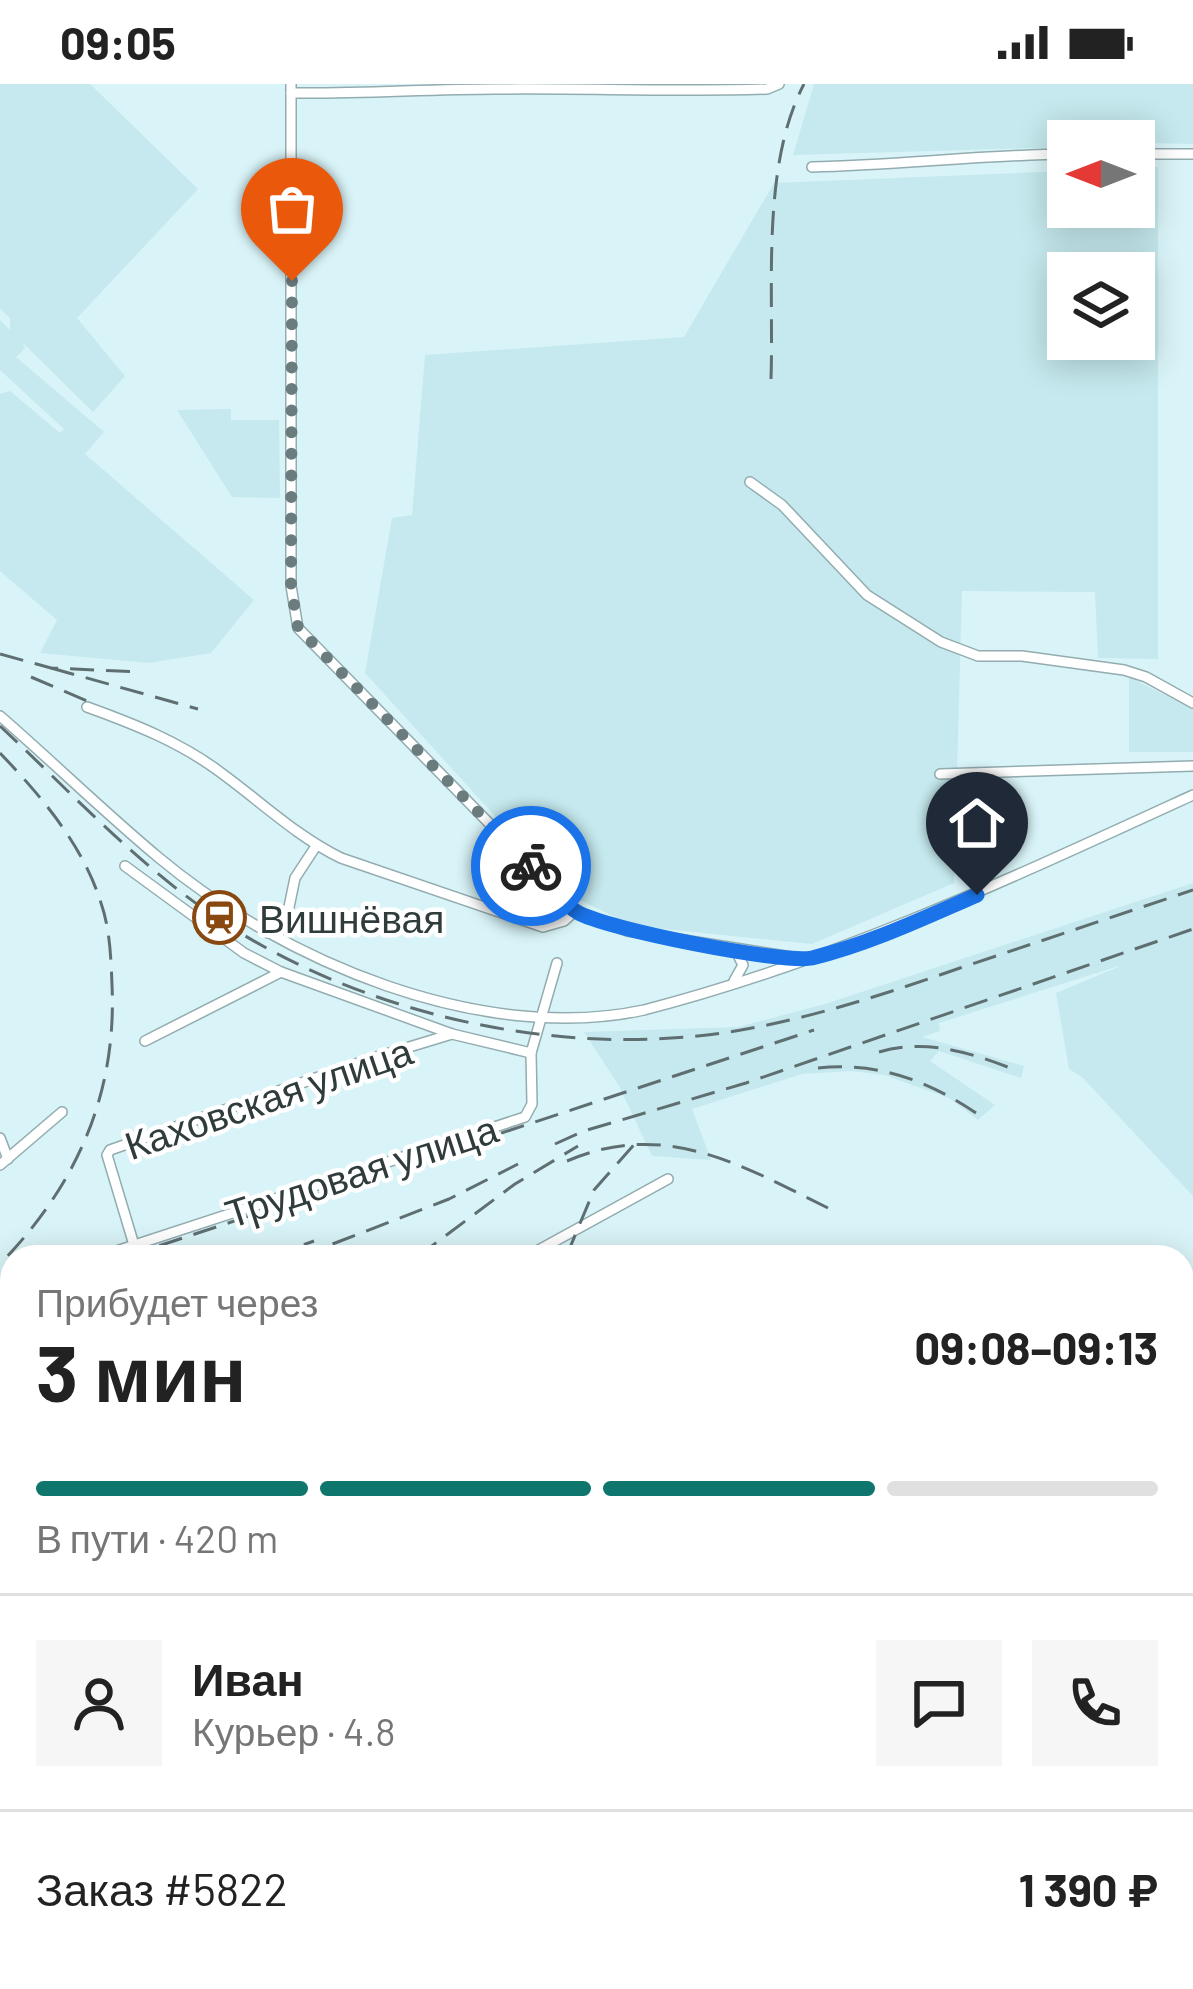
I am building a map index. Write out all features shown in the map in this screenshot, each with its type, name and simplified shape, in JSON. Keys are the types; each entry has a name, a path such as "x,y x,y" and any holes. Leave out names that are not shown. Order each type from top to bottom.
{"street":[{"path":"779,84 767,89 291,89 292,614 298,628 329,663 575,911 627,931 806,959"},
{"path":"812,167 1047,154"},
{"path":"1155,154 1193,154"},
{"path":"750,482 782,505 867,595 941,642 978,656 1022,656 1124,670 1146,676 1193,703"},
{"path":"87,707 157,733 217,769 316,846 341,859 544,926 563,921 575,911"},
{"path":"0,716 159,858 268,933 337,965 441,1002 476,1011 542,1016 623,1014 730,985 946,908 1193,795"},
{"path":"940,773 1193,766"},
{"path":"268,933 289,908 295,878 316,846"},
{"path":"125,866 244,953 281,972 452,1034 531,1053"},
{"path":"730,985 743,965 734,949"},
{"name":"Трудовая улица","path":"134,1245 525,1117 532,1104 531,1053 557,963"},
{"path":"145,1041 281,972"},
{"name":"Каховская улица","path":"134,1245 107,1155 110,1150 452,1034"},
{"path":"4,1162 62,1112"},
{"path":"0,1138 4,1162"},
{"path":"548,1245 668,1179"}],"shaded area":[{"path":"0,84 90,84 198,189 77,318 125,376 93,412 22,342 25,348 16,357 104,432 85,454 254,600 211,653 149,663 40,653 57,620 0,571 0,394 10,391 60,433 64,429 0,370 0,320 10,330 10,318 0,309"},
{"path":"814,84 1193,84 1193,144 1155,143 1155,120 1047,120 1047,148 793,155"},
{"path":"1158,167 1158,659 1098,658 1095,592 962,591 954,883 812,944 634,926 565,893 365,673 392,518 412,515 425,355 684,337 774,183 1047,172 1047,228 1155,228"},
{"path":"231,409 231,420 279,420 280,498 232,497 177,410"},
{"path":"1129,677 1193,709 1193,752 1129,752"},
{"path":"1193,883 1193,1196 1082,1077 1069,1069 1056,993 1125,964 939,1023 940,1031 922,1037 1024,1066 1021,1078 939,1051 930,1061 995,1105 978,1120 949,1098 884,1075 802,1074 692,1109 711,1160 652,1156 619,1086 584,1032 738,1027 825,1004"}],"railway":[{"path":"771,379 775,189 790,116 804,84"},
{"path":"0,654 51,668 139,672"},
{"path":"51,668 198,709"},
{"path":"31,677 92,703"},
{"path":"0,726 165,880 283,957 408,1007 541,1034 675,1038 769,1025 879,995 1193,890"},
{"path":"0,753 45,804 83,861 106,923 112,985 112,1025 99,1101 70,1170 17,1245"},
{"path":"555,1144 1193,929"},
{"path":"161,1245 814,1030"},
{"path":"879,1052 932,1047 1018,1071"},
{"path":"818,1068 861,1068 901,1076 976,1113"},
{"path":"571,1245 594,1190 639,1139"},
{"path":"433,1245 515,1184 578,1146"},
{"path":"567,1161 603,1149 670,1146 733,1163 828,1208"},
{"path":"330,1245 449,1199 518,1164"},
{"path":"303,1245 314,1241"}],"way so far":[{"path":"292,281 292,614 298,628 329,663 531,866"}],"place":[{"name":"Вишнёвая","path":"220,917"}],"route":[{"path":"531,866 575,911 627,931 806,959 977,895"}]}
